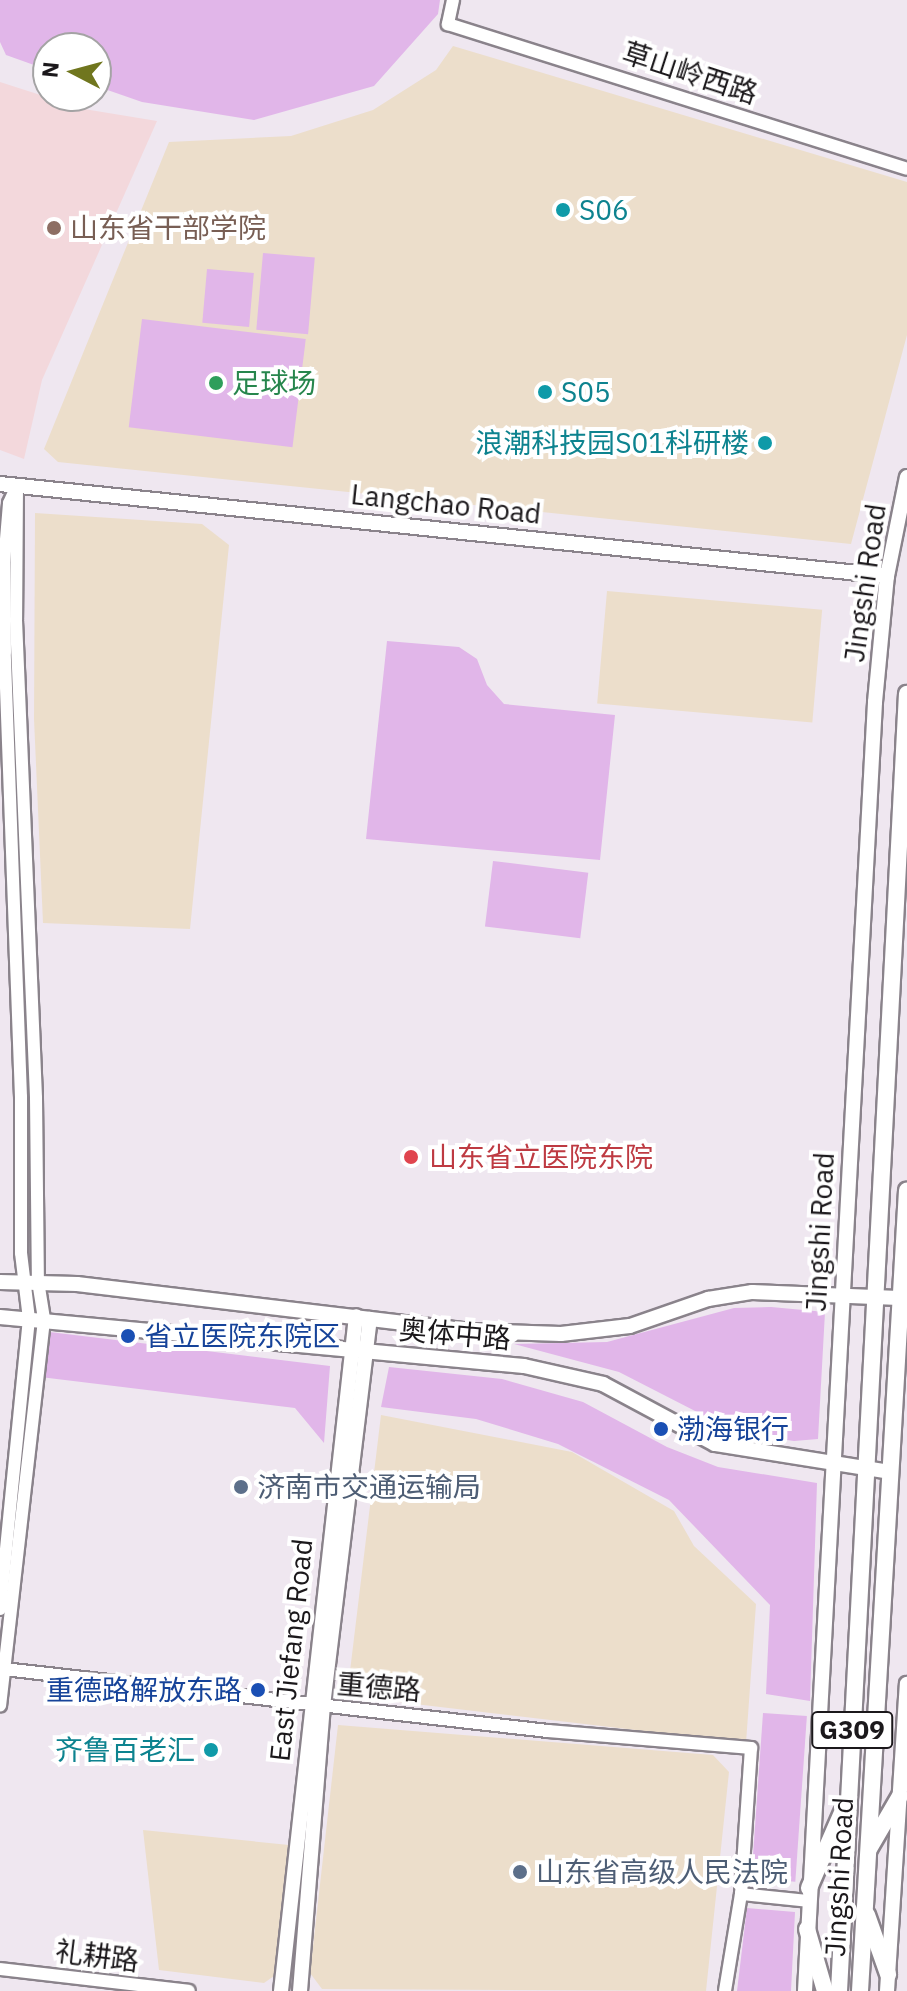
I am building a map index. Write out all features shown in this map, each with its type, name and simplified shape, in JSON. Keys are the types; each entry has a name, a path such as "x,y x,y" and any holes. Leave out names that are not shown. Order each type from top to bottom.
{"highway":[{"name":"Jingshi Road","path":"839,1991 873,1296 907,694"},
{"name":"Jingshi Road","path":"860,1991 907,1190"},
{"path":"866,1853 900,1796"},
{"path":"809,1895 849,1797"},
{"path":"863,1906 888,1983"},
{"path":"807,1929 825,1991"}],"main road":[{"name":"Jingshi Road","path":"805,1991 875,702 887,576 907,477"},
{"name":"Langchao Road","path":"0,484 887,576"},
{"name":"奥体中路","path":"0,1282 30,1281 471,1331 561,1334 630,1326 708,1299 752,1292 899,1298"},
{"name":"奥体中路","path":"0,1317 524,1366 603,1384 715,1444 889,1472"},
{"name":"East Jiefang Road","path":"281,1991 363,1318"},
{"name":"Jingshi Road","path":"888,1983 907,1684"},
{"name":"East Jiefang Road","path":"300,1991 317,1706"}],"street":[{"name":"草山岭西路","path":"453,0 448,24 907,169"},
{"path":"0,1705 36,1319 30,1281 36,1098 16,620 17,486"},
{"path":"0,1609 36,1319"},
{"name":"重德路","path":"4,1669 317,1706 751,1748 741,1894"},
{"path":"725,1991 741,1894 809,1895"},
{"name":"礼耕路","path":"0,1969 189,1991"}],"shaded area":[{"path":"0,0 440,0 438,14 374,86 254,120 142,102 112,92 112,32 32,32 32,64 6,55 0,42"},
{"path":"453,46 907,182 907,335 851,544 58,462 44,449 169,142 291,136 373,110 436,70"},
{"name":"山东省干部学院","path":"0,82 32,92 32,112 102,112 157,121 42,380 24,459 0,450"},
{"path":"263,253 315,258 308,334 256,330"},
{"path":"207,269 254,273 249,327 202,323"},
{"name":"足球场","path":"142,319 306,339 292,447 129,427"},
{"path":"35,513 202,524 229,545 190,929 43,923 34,719"},
{"path":"607,591 822,610 812,722 597,704"},
{"path":"387,641 459,647 477,659 487,685 504,704 615,715 600,860 366,839"},
{"path":"493,861 588,873 580,938 485,927"},
{"path":"771,1307 825,1312 818,1439 794,1441 738,1433 619,1372 514,1344 607,1342 734,1308"},
{"path":"33,1330 330,1366 324,1443 295,1408 32,1376"},
{"path":"389,1367 502,1379 583,1402 667,1447 718,1467 817,1483 810,1701 766,1694 770,1605 669,1500 558,1444 476,1419 381,1407"},
{"path":"381,1415 572,1452 674,1511 694,1546 756,1604 746,1743 347,1696"},
{"path":"763,1713 807,1716 795,1882 751,1879"},
{"name":"山东省高级人民法院","path":"338,1725 713,1755 729,1772 706,1991 322,1989 310,1973"},
{"path":"143,1830 289,1845 274,1976 264,1983 159,1970"},
{"path":"747,1908 795,1912 791,1991 737,1991"}],"place":[{"name":"S06","path":"563,210"},
{"name":"山东省干部学院","path":"54,228"},
{"name":"足球场","path":"216,383"},
{"name":"S05","path":"545,392"},
{"name":"浪潮科技园S01科研楼","path":"765,443"},
{"name":"山东省立医院东院","path":"411,1157"},
{"name":"省立医院东院区","path":"128,1336"},
{"name":"渤海银行","path":"661,1429"},
{"name":"济南市交通运输局","path":"241,1487"},
{"name":"重德路解放东路","path":"258,1690"},
{"name":"齐鲁百老汇","path":"211,1750"},
{"name":"山东省高级人民法院","path":"520,1872"}]}
